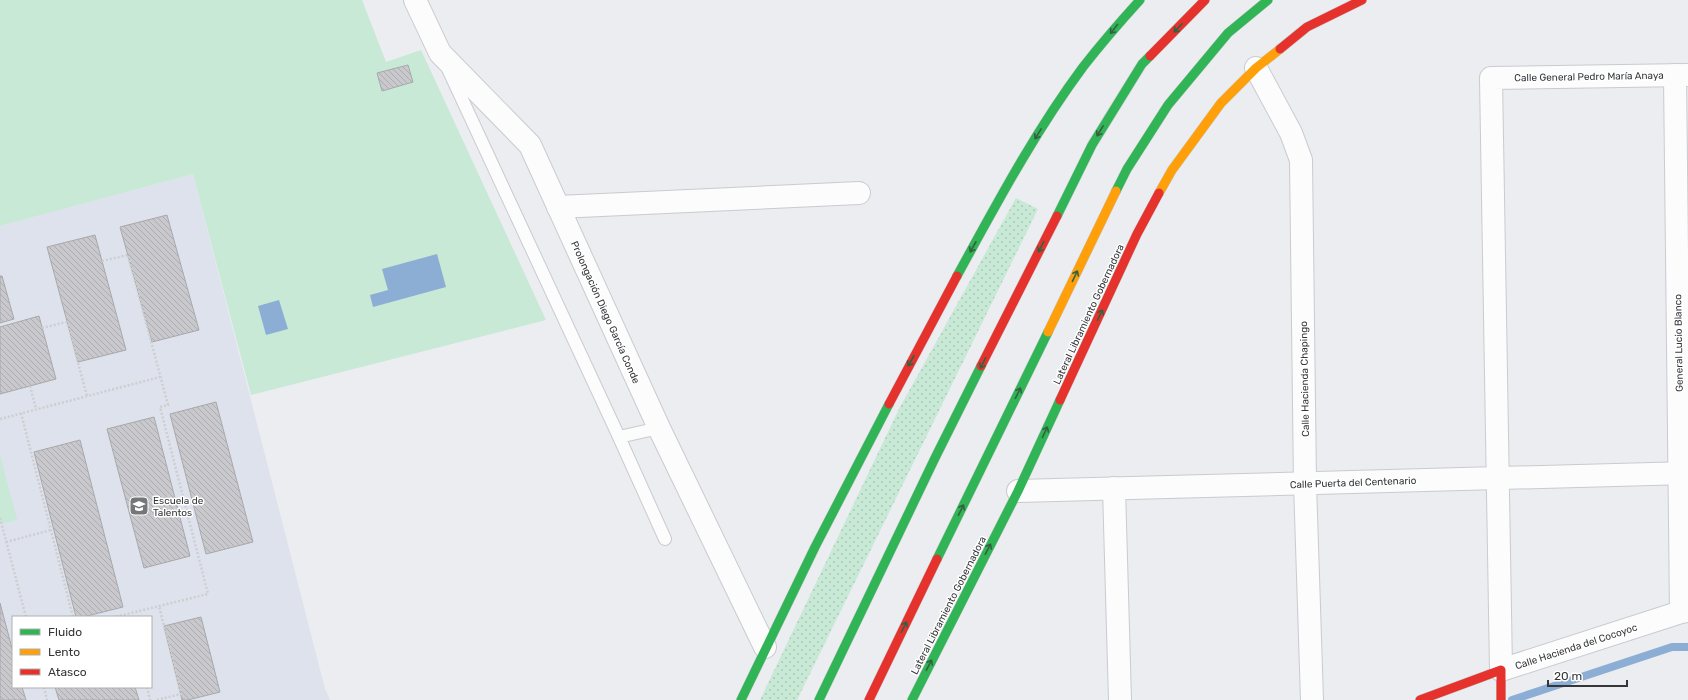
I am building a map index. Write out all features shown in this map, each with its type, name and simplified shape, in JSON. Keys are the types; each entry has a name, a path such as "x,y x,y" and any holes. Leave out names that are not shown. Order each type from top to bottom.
{"main road":[{"path":"741,700 765,647 888,404 1003,192 1063,94 1120,20 1140,0"},
{"path":"819,700 935,458 1092,145 1142,64 1205,0"},
{"path":"869,700 1127,169 1168,105 1228,33 1268,0"},
{"name":"Lateral Libramiento Gobernadora","path":"912,700 1018,491 1137,234 1172,170 1221,103 1256,68 1307,27 1362,0"},
{"name":"Calle Hacienda del Cocoyoc","path":"1420,700 1501,687"}],"street":[{"name":"Prolongación Diego García Conde","path":"415,0 440,53 530,145 658,428 765,647"},
{"name":"Calle Hacienda Chapingo","path":"1256,68 1291,133 1301,160 1305,483 1312,700"},
{"name":"Calle General Pedro María Anaya","path":"1498,478 1491,78 1682,75"},
{"name":"General Lucio Blanco","path":"1682,75 1684,611"},
{"path":"558,207 859,193"},
{"name":"Calle Puerta del Centenario","path":"1018,491 1684,473"},
{"path":"1498,478 1501,687"},
{"path":"1114,488 1120,700"},
{"name":"Calle Hacienda del Cocoyoc","path":"1501,687 1684,611"}],"lane":[{"path":"440,53 665,539"},
{"path":"619,437 658,428"}],"path":[{"path":"102,261 128,255 168,405 160,407 208,594 129,615"},
{"path":"42,328 67,322 87,396"},
{"path":"0,419 160,377"},
{"path":"30,386 36,409"},
{"path":"21,413 74,616"},
{"path":"0,518 26,616"},
{"path":"6,542 51,530"},
{"path":"156,700 181,694 159,606"},
{"path":"44,688 47,700"},
{"path":"147,688 150,700"}],"shaded area":[{"name":"Escuela de Talentos","path":"193,174 325,689 330,700 0,700 0,226"}],"green space":[{"path":"0,0 362,0 386,62 421,50 546,320 251,395 193,174 0,226"},
{"path":"1016,198 1038,209 797,700 760,700 899,409"},
{"path":"0,455 17,520 0,524"}],"water":[{"path":"437,254 446,287 373,307 370,295 388,290 382,269"},
{"path":"279,300 288,329 266,335 258,306"}],"building":[{"path":"408,65 413,82 382,91 377,73"},
{"path":"167,215 199,330 152,342 120,227"},
{"path":"95,235 126,350 78,362 47,247"},
{"path":"0,276 2,276 14,319 0,323"},
{"path":"39,316 56,379 0,394 0,327"},
{"path":"216,402 253,542 206,554 170,414"},
{"path":"154,417 190,556 144,568 107,429"},
{"path":"80,440 123,607 87,616 76,616 34,452"},
{"path":"0,603 12,648 12,688 22,688 26,700 0,700"},
{"path":"201,617 220,692 188,700 182,700 164,626"},
{"path":"55,688 135,688 139,700 59,700"}],"waterway":[{"path":"1512,700 1672,647 1688,647"}],"traffic: fast":[{"path":"957,276 1016,170 1065,92 1083,67 1140,0"},
{"path":"1116,191 1127,169 1168,105 1228,33 1268,0"},
{"path":"1057,216 1092,145 1142,64 1150,56"},
{"path":"937,559 1048,332"},
{"path":"819,700 935,458 981,366"},
{"path":"912,700 1018,491 1060,400"},
{"path":"741,700 815,547 889,404"}],"traffic: slow":[{"path":"1159,193 1172,170 1221,103 1256,68 1280,49"},
{"path":"1048,332 1116,191"}],"traffic: jam":[{"path":"1150,56 1205,0"},
{"path":"1280,49 1307,27 1362,0"},
{"path":"1060,400 1137,234 1159,193"},
{"path":"981,366 1057,216"},
{"path":"889,404 957,276"},
{"path":"869,700 937,559"},
{"path":"1420,700 1501,670 1501,700"}],"place":[{"name":"Escuela de Talentos","path":"139,506"}]}
